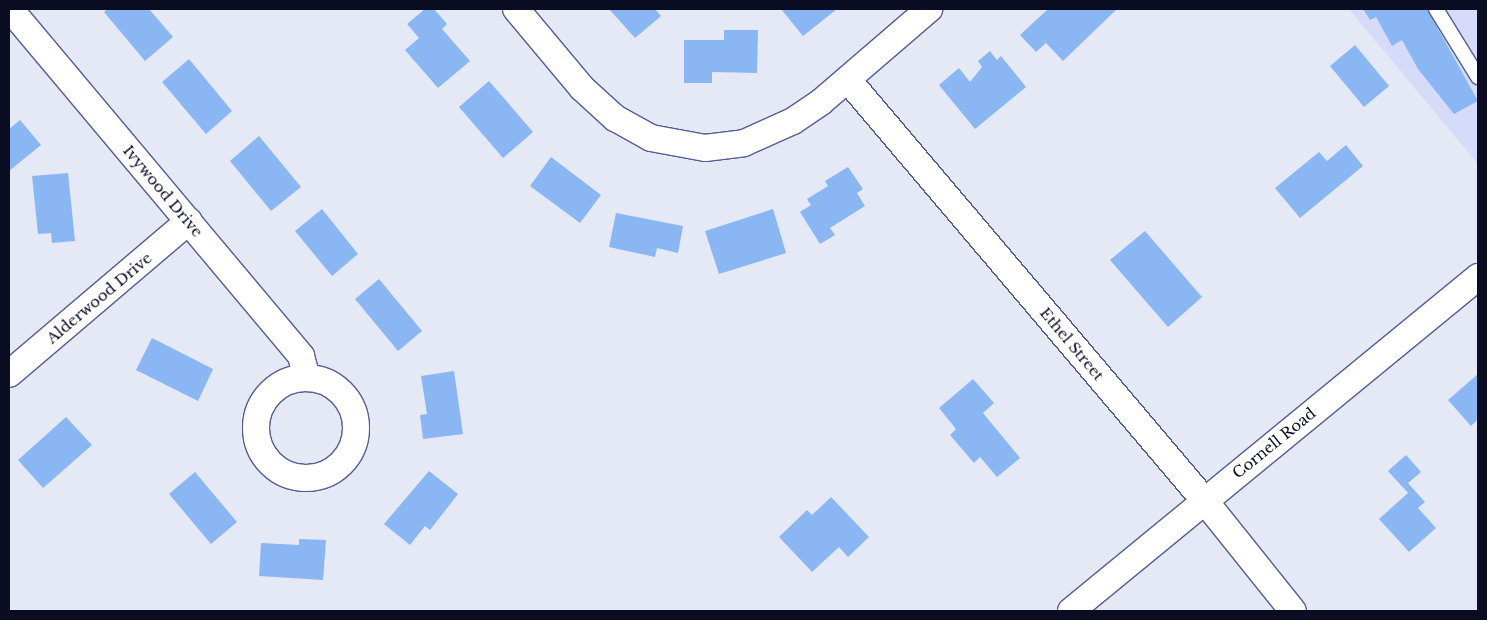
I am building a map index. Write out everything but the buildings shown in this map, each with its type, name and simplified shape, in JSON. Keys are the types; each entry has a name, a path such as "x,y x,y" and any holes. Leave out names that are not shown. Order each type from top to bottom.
{"street":[{"name":"Ivywood Drive","path":"10,9 301,356 307,378"},
{"path":"516,9 605,111 632,129 676,145 725,147 761,138 793,121 848,80 929,9"},
{"name":"Ethel Street","path":"848,80 1204,500 1293,611"},
{"name":"Alderwood Drive","path":"9,374 189,221"},
{"name":"Cornell Road","path":"1072,611 1204,500 1478,277"}],"lane":[{"path":"1436,9 1478,77"}],"shaded area":[{"path":"1349,9 1478,9 1478,164"}]}
